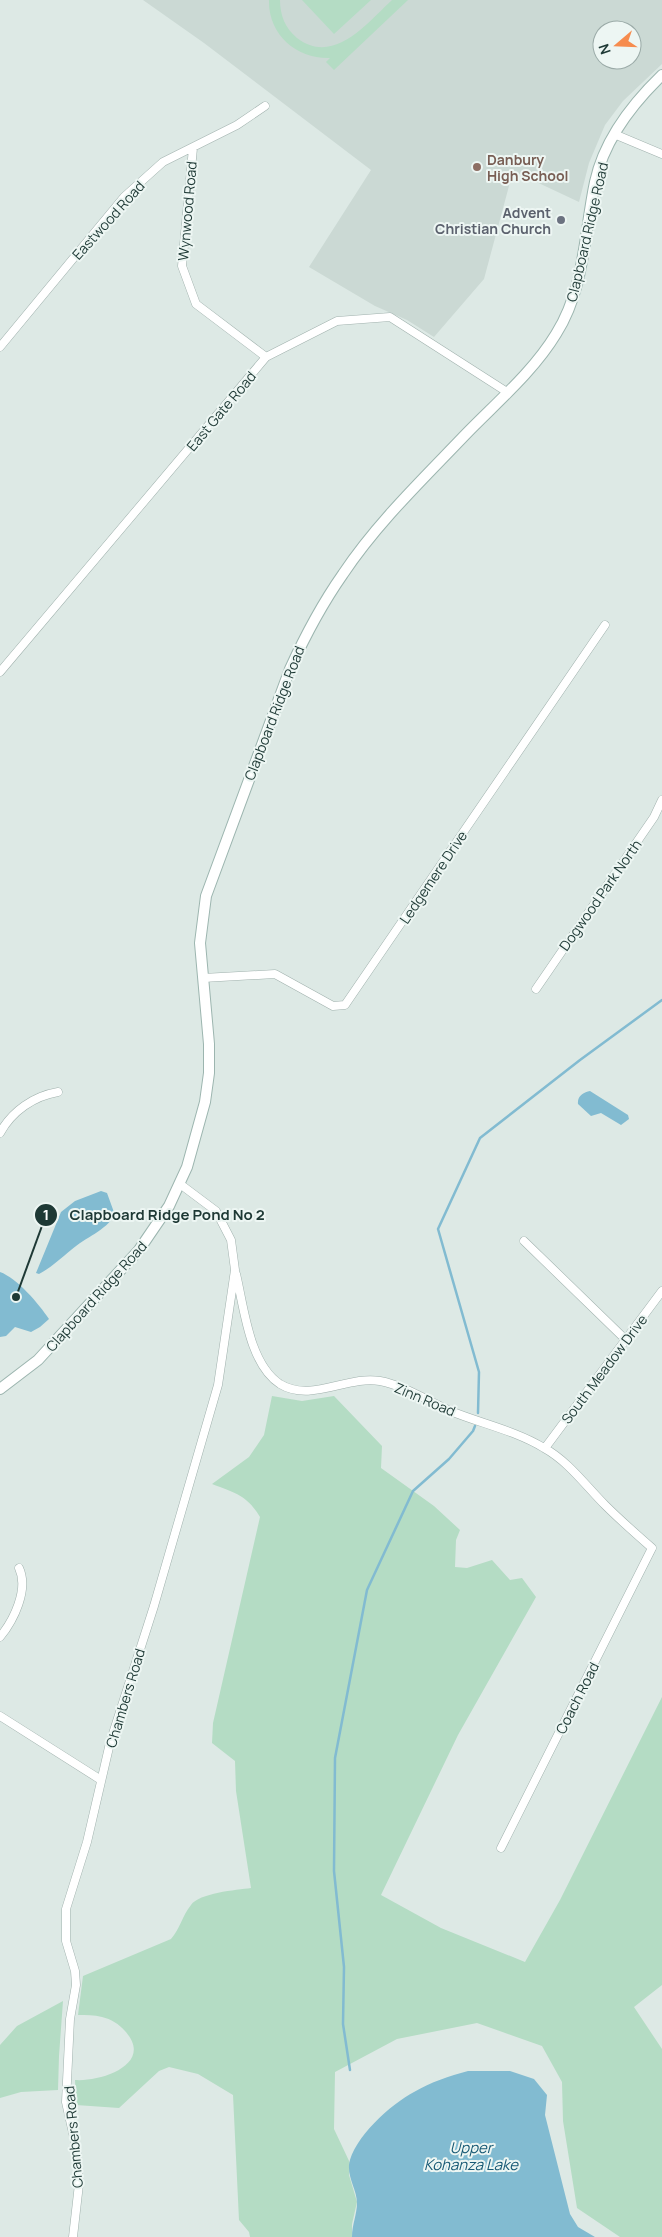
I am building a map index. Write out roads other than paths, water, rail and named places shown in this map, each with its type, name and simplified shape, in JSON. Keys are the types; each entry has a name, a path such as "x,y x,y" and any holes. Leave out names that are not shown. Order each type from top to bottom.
{"main road":[{"name":"Clapboard Ridge Road","path":"0,1389 38,1360 116,1277 155,1229 180,1184 198,1133 209,1073 209,1044 200,943 201,926 209,888 275,705 304,638 343,574 371,537 540,356 556,335 569,310 582,265 596,181 614,134 628,113 662,74"}],"street":[{"name":"Eastwood Road","path":"0,347 124,197 163,162 237,125 265,106"},
{"path":"614,134 662,154"},
{"name":"Wynwood Road","path":"192,148 182,266 196,304 266,357"},
{"name":"East Gate Road","path":"0,672 266,357 337,321 390,317 507,392"},
{"name":"Ledgemere Drive","path":"203,978 262,973 275,974 333,1006 345,1005 605,625"},
{"name":"Dogwood Park North","path":"536,988 654,817 662,800"},
{"path":"0,1133 6,1122 19,1109 43,1094 58,1092"},
{"name":"Chambers Road","path":"73,2237 79,2184 77,2151 66,2102 70,2019 76,1985 75,1970 64,1928 66,1909 87,1842 100,1780 218,1384 235,1270 231,1240 216,1211 180,1184"},
{"path":"524,1241 626,1340"},
{"name":"Zinn Road","path":"235,1270 253,1344 260,1361 280,1383 300,1391 361,1381 394,1384 453,1412 491,1424 545,1448 570,1469 606,1506 652,1548"},
{"name":"South Meadow Drive","path":"545,1448 662,1291"},
{"path":"652,1548 662,1548"},
{"name":"Coach Road","path":"501,1848 652,1548"},
{"path":"0,1637 12,1620 17,1607 22,1584 22,1575 19,1568"},
{"path":"0,1716 100,1780"}],"water":[{"path":"590,1091 628,1115 629,1119 621,1125 601,1113 591,1116 578,1104 581,1095"},
{"path":"101,1191 107,1193 115,1215 111,1221 101,1230 77,1245 48,1269 39,1274 36,1273 61,1212 75,1201"},
{"path":"0,1272 7,1275 20,1286 45,1313 49,1319 40,1327 31,1332 15,1327 6,1336 0,1337"},
{"name":"Upper Kohanza Lake","path":"468,2071 510,2071 534,2079 547,2095 545,2115 570,2214 578,2227 595,2237 352,2237 357,2203 349,2165 352,2155 365,2133 384,2113 405,2097 434,2082"}],"waterway":[{"path":"478,1413 479,1372 438,1229 480,1138 580,1060 662,1000"},
{"path":"350,2070 343,2024 344,1967 334,1871 335,1758 367,1590 413,1491 449,1459 473,1431 475,1426"}],"place":[{"name":"Danbury High School","path":"477,167"},
{"name":"Advent Christian Church","path":"561,220"},
{"name":"Clapboard Ridge Pond No 2","path":"16,1297"}]}
